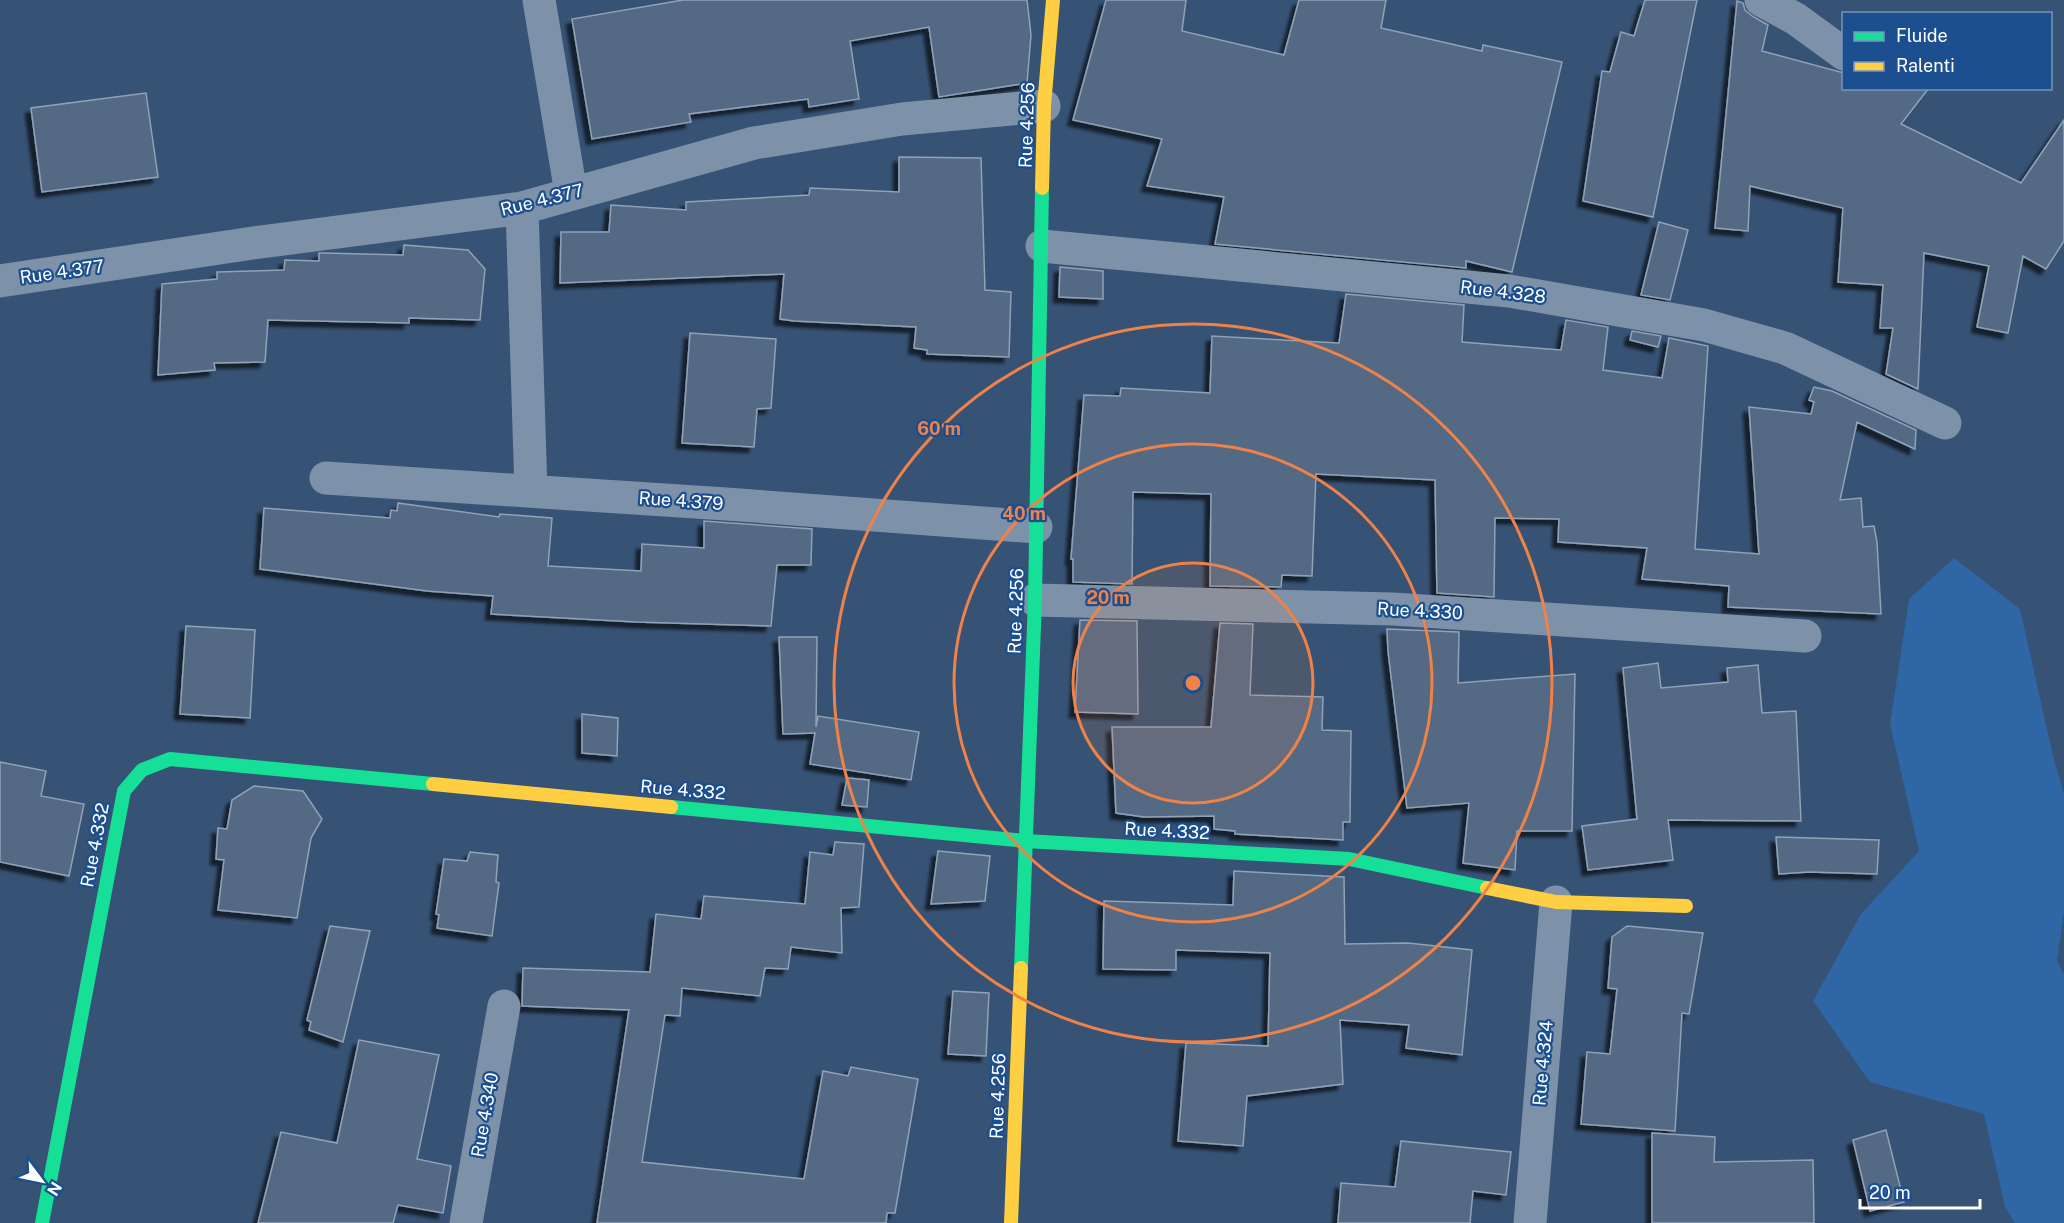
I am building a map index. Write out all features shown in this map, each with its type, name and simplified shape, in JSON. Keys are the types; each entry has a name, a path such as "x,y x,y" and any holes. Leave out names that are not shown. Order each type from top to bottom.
{"street":[{"path":"539,0 571,193"},
{"name":"Rue 4.256","path":"1011,1223 1035,600 1044,106 1053,0"},
{"path":"1761,0 1796,19 1842,53"},
{"name":"Rue 4.377","path":"0,281 253,243 522,208 754,143 902,119 1044,106"},
{"path":"522,208 531,491"},
{"name":"Rue 4.328","path":"1042,246 1509,291 1704,325 1785,348 1944,423"},
{"name":"Rue 4.379","path":"326,478 1036,526"},
{"name":"Rue 4.330","path":"1035,600 1394,609 1805,636"},
{"name":"Rue 4.332","path":"42,1223 124,791 142,770 170,759 1025,841 1349,859 1556,902 1686,906"},
{"name":"Rue 4.324","path":"1530,1223 1556,902"},
{"name":"Rue 4.340","path":"466,1223 504,1006"}],"shaded area":[{"path":"1954,558 2020,609 2053,756 2064,794 2064,912 2057,960 2064,975 2064,1223 2015,1223 2005,1207 1984,1114 1870,1082 1813,1001 1861,914 1919,851 1890,724 1909,599"}],"building":[{"path":"683,0 1027,0 1031,35 1027,83 939,97 929,27 850,41 859,99 809,107 808,99 689,114 691,122 592,139 572,19"},
{"path":"1106,0 1186,0 1182,31 1284,55 1299,0 1386,0 1381,28 1482,51 1483,45 1562,62 1512,272 1466,261 1466,268 1215,244 1224,197 1147,186 1162,139 1073,120"},
{"path":"1645,0 1697,0 1653,217 1583,201 1602,71 1610,72 1621,32 1634,36"},
{"path":"1737,1 1743,3 1745,10 1752,16 1768,25 1762,51 1842,72 1842,90 1927,90 1901,124 2021,183 2064,120 2064,241 2046,269 2023,256 2008,333 1977,327 1989,266 1924,253 1918,389 1886,374 1893,328 1880,328 1883,285 1838,282 1843,208 1750,186 1748,231 1715,228"},
{"path":"146,93 158,177 42,192 31,108"},
{"path":"899,157 981,158 985,290 1011,292 1009,357 927,354 927,350 914,348 916,327 780,319 784,274 560,283 561,232 609,232 611,205 686,210 686,202 809,195 810,188 899,192"},
{"path":"1659,222 1688,230 1670,300 1641,295"},
{"path":"404,245 468,250 485,269 480,320 409,318 409,323 268,320 265,362 214,363 215,370 158,375 162,284 217,279 217,272 284,270 285,260 319,261 319,253 403,255"},
{"path":"1060,267 1103,271 1103,299 1059,297"},
{"path":"1346,294 1464,305 1462,342 1561,350 1566,320 1608,327 1603,370 1662,378 1669,338 1708,346 1695,549 1759,554 1749,407 1811,414 1814,402 1809,400 1814,387 1832,391 1916,430 1915,449 1857,422 1840,500 1861,498 1863,527 1874,526 1881,614 1728,607 1729,586 1642,579 1647,548 1558,542 1559,519 1495,518 1494,597 1437,593 1435,480 1316,474 1312,576 1282,575 1281,587 1210,586 1211,494 1133,492 1132,584 1073,582 1073,559 1071,559 1084,395 1120,396 1121,388 1210,393 1212,336 1339,343"},
{"path":"1632,331 1661,336 1658,347 1630,340"},
{"path":"690,333 776,339 771,408 757,409 754,447 682,443"},
{"path":"398,503 499,517 500,514 552,518 548,566 641,571 642,544 704,548 704,521 812,529 811,565 777,565 771,626 491,614 493,596 427,591 260,569 264,508 390,518 391,510 397,511"},
{"path":"1080,620 1137,621 1138,714 1075,712"},
{"path":"1220,623 1253,624 1250,695 1323,697 1322,730 1351,731 1350,822 1343,822 1343,840 1235,834 1235,831 1214,829 1214,816 1144,817 1116,813 1112,727 1211,727"},
{"path":"186,626 255,630 250,718 180,714"},
{"path":"1387,629 1459,632 1458,683 1575,674 1572,831 1517,831 1515,870 1463,863 1469,803 1407,808"},
{"path":"779,637 817,637 816,727 818,716 919,732 911,780 810,764 815,733 783,734"},
{"path":"1658,663 1661,688 1728,682 1727,668 1758,665 1762,713 1796,711 1801,821 1668,820 1673,860 1588,870 1582,826 1637,819 1623,668"},
{"path":"582,714 618,718 617,756 582,753"},
{"path":"0,762 46,771 41,796 84,804 69,876 0,862"},
{"path":"847,778 869,780 867,807 842,805"},
{"path":"254,786 303,791 322,819 311,838 297,918 218,910 224,860 216,859 218,828 227,829 232,800"},
{"path":"1776,837 1879,840 1877,874 1809,872 1779,874"},
{"path":"835,842 864,844 859,907 841,908 842,953 791,947 788,969 765,968 760,996 682,988 680,1016 665,1015 642,1162 804,1179 823,1071 848,1076 851,1067 918,1079 895,1213 887,1213 886,1223 597,1223 629,1010 522,1006 523,968 650,972 656,914 701,919 704,896 805,904 810,852 833,855"},
{"path":"938,851 990,856 985,901 931,904"},
{"path":"470,852 498,855 496,882 499,883 492,936 437,928 439,915 436,914 444,859 467,861"},
{"path":"1234,871 1344,877 1345,944 1408,943 1472,950 1462,1055 1406,1048 1409,1025 1340,1020 1343,1084 1247,1096 1243,1146 1178,1141 1186,1043 1268,1046 1270,953 1176,950 1176,970 1103,969 1104,901 1233,905"},
{"path":"330,926 370,931 343,1042 309,1030 311,1022 307,1020"},
{"path":"1627,926 1703,933 1689,1014 1682,1013 1675,1131 1581,1124 1587,1052 1610,1054 1617,989 1608,988 1612,937"},
{"path":"953,991 989,993 986,1056 948,1054"},
{"path":"359,1040 439,1055 417,1159 451,1166 443,1213 398,1205 393,1223 258,1223 281,1132 337,1143"},
{"path":"1886,1130 1904,1202 1870,1211 1853,1140"},
{"path":"1652,1133 1715,1137 1714,1162 1813,1160 1814,1223 1652,1223"},
{"path":"1401,1141 1511,1152 1506,1195 1473,1191 1470,1223 1338,1223 1341,1183 1395,1187"}],"traffic: fast":[{"path":"1021,968 1035,600 1042,188"},
{"path":"42,1223 124,791 142,770 170,759 433,784"},
{"path":"671,807 1025,841 1349,859 1487,888"}],"traffic: slow":[{"path":"1042,188 1044,106 1053,0"},
{"path":"433,784 671,807"},
{"path":"1487,888 1556,902 1686,906"},
{"path":"1011,1223 1021,968"}]}
